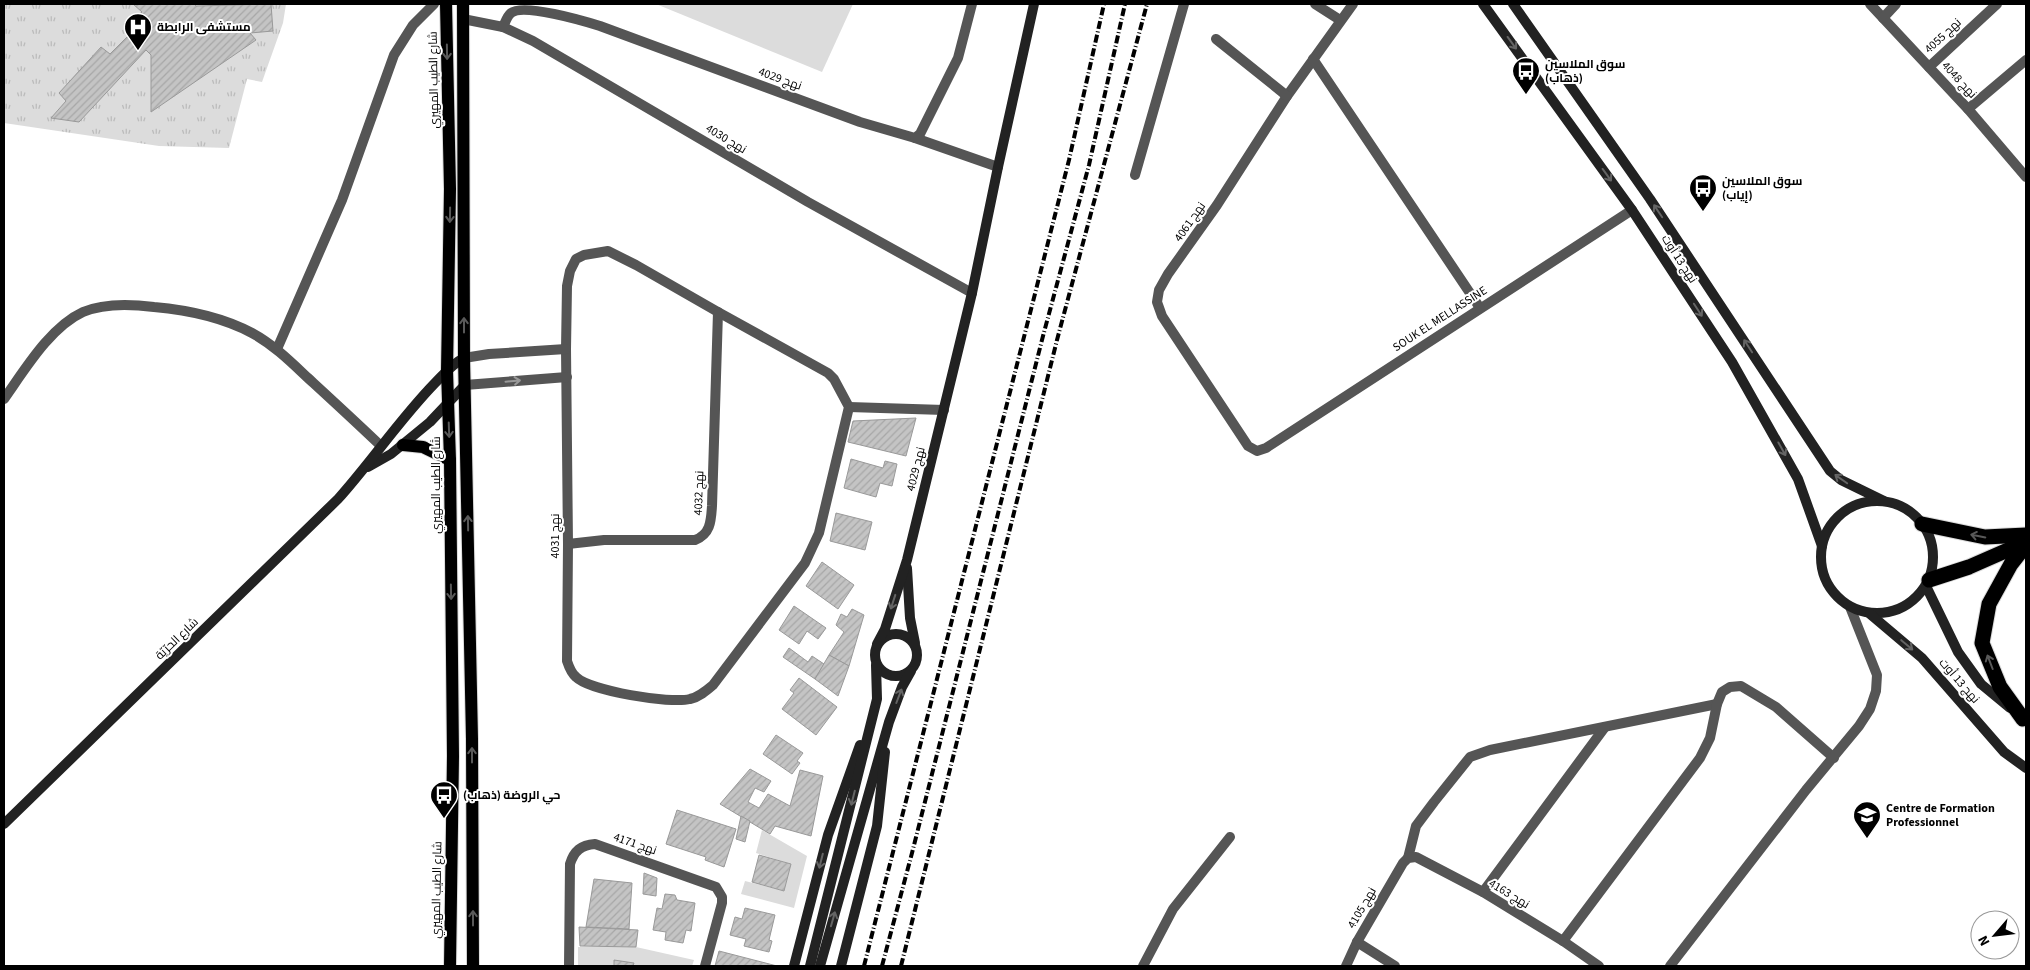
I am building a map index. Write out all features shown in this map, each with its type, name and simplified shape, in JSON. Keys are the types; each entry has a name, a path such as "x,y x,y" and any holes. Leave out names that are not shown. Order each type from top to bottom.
{"highway":[{"path":"1922,524 1985,537 2026,535"},
{"path":"1927,583 2026,543"},
{"path":"2025,721 2000,687 1982,643 1989,604 2011,564 2026,543"}],"main road":[{"name":"شارع الطيب المهيري","path":"446,4 450,189 447,371 450,460 449,519 453,756 450,966"},
{"path":"463,4 464,358 472,739 472,966"},
{"path":"403,445 423,447 450,460"}],"street":[{"path":"277,350 342,200 394,55 413,25 434,4"},
{"path":"915,138 920,134 958,58 972,4"},
{"name":"نهج 4029","path":"907,560 972,293 1034,4"},
{"path":"1135,175 1184,4"},
{"path":"1315,4 1340,20"},
{"name":"نهج 4061","path":"1262,450 1257,451 1248,446 1162,316 1157,302 1159,290 1168,274 1217,205 1287,96 1353,4"},
{"name":"نهج 13 أوت","path":"1484,4 1632,210 1732,362 1798,479 1822,546"},
{"name":"نهج 13 أوت","path":"1513,4 1650,199 1830,471 1840,480 1884,501"},
{"name":"نهج 4048","path":"1870,4 1968,109 2026,177"},
{"path":"1883,18 1896,4"},
{"name":"نهج 4055","path":"1929,67 1997,4"},
{"name":"نهج 4029","path":"503,27 508,16 517,10 564,16 600,26 860,122 915,138"},
{"name":"نهج 4030","path":"463,19 503,27 533,41 808,202 972,293"},
{"path":"1216,39 1287,96"},
{"path":"1313,59 1480,308"},
{"path":"1968,109 2026,60"},
{"path":"915,138 998,167"},
{"name":"SOUK EL MELLASSINE","path":"1262,450 1632,210"},
{"name":"نهج 4031","path":"608,251 636,264 718,312 828,373 834,378 849,408 819,534 805,563 719,677 701,694 689,699 638,697 586,683 577,679 566,661 568,544 566,349 567,286 570,271 576,259 596,252 608,251"},
{"path":"4,399 60,327 83,312 107,306 133,305 200,313 253,333 277,350 381,446"},
{"name":"نهج 4032","path":"568,544 604,540 695,540 706,533 710,526 712,506 718,312"},
{"path":"464,358 489,354 566,349"},
{"name":"شارع الحرّيّة","path":"4,824 289,548 365,469 407,413 447,371 464,358"},
{"path":"465,385 567,376"},
{"name":"شارع الحرّيّة","path":"365,469 403,445 430,422 465,385"},
{"path":"849,408 944,410"},
{"path":"1884,501 1898,505 1912,513 1922,524 1929,536 1933,551 1933,566 1927,583 1915,599 1902,608 1886,613 1870,614 1850,607 1836,596 1826,581 1821,564 1822,546 1827,530 1837,517 1851,507 1867,502 1884,501"},
{"path":"810,966 877,699 874,657 907,560"},
{"path":"820,966 889,722 902,687 916,662 916,648 910,618 907,560"},
{"name":"نهج 13 أوت","path":"1927,583 1958,652 1981,684 2025,721"},
{"path":"1670,966 1806,790 1863,721 1870,709 1876,690 1877,675 1850,607"},
{"name":"نهج 13 أوت","path":"1870,614 1922,658 2004,752 2026,768"},
{"path":"878,644 888,636 902,634 908,637 916,648"},
{"path":"876,665 886,675 893,677 901,676 911,671"},
{"path":"1563,941 1700,758 1710,738 1717,704 1722,692 1730,687 1741,686 1776,707 1834,758"},
{"path":"794,966 828,835 877,699"},
{"name":"نهج 4105","path":"1346,966 1357,942 1406,860 1416,826 1470,757 1490,750 1717,704"},
{"path":"841,966 877,826 889,722"},
{"path":"1483,892 1605,727"},
{"path":"1143,966 1173,909 1230,837"},
{"name":"نهج 4171","path":"570,966 570,864 572,856 581,847 595,844 716,886 722,897 722,903 705,966"},
{"name":"نهج 4163","path":"1406,860 1422,859 1483,892 1563,941 1599,966"},
{"path":"1357,942 1396,966"}],"green space":[{"name":"مستشفى الرابطة","path":"4,4 286,4 283,23 262,82 247,79 229,148 159,146 4,123"},
{"path":"656,4 853,4 822,72"},
{"path":"762,830 807,856 794,908 741,894 745,881 784,891 791,864 756,853"},
{"path":"578,947 636,947 694,960 692,966 578,966"}],"building":[{"path":"133,4 194,4 196,6 271,4 273,31 250,33 256,40 151,112 151,55 146,50 79,122 51,118 66,101 59,93 101,47 110,54 128,36 129,23 142,12"},
{"path":"916,418 906,456 848,442 853,421"},
{"path":"851,459 883,468 885,461 897,464 892,486 880,483 876,497 844,488"},
{"path":"836,513 872,522 865,550 830,541"},
{"path":"822,562 854,585 838,609 806,586"},
{"path":"794,606 826,628 818,639 807,631 799,644 779,630"},
{"path":"852,609 864,615 849,666 829,655 844,632 836,625 841,614 847,617"},
{"path":"789,648 808,662 812,656 824,664 815,679 783,657"},
{"path":"829,655 849,666 838,696 815,679"},
{"path":"799,678 837,707 816,735 782,709 794,693 790,690"},
{"path":"776,735 803,753 797,761 800,763 792,774 763,754"},
{"path":"750,769 771,781 764,792 755,788 748,802 759,808 768,794 790,806 800,770 823,776 811,836 775,826 770,834 720,804"},
{"path":"677,810 736,829 724,867 705,860 706,857 666,844"},
{"path":"741,816 750,821 745,842 736,839"},
{"path":"759,855 791,864 784,891 752,882"},
{"path":"644,873 657,878 656,896 643,894"},
{"path":"594,879 632,883 629,929 586,927"},
{"path":"665,894 675,895 677,900 695,903 691,931 686,930 683,943 665,940 666,932 653,930 657,908 662,909"},
{"path":"745,908 775,915 769,940 772,941 769,952 744,946 746,939 730,935 735,917 742,919"},
{"path":"579,927 638,930 636,947 580,946"},
{"path":"719,951 777,966 715,966"},
{"path":"614,960 634,963 633,966 614,966"}],"railway":[{"path":"864,966 1069,160 1104,4"},
{"path":"882,966 1043,336 1089,165 1125,4"},
{"path":"901,966 1057,340 1147,4"}],"place":[{"name":"مستشفى الرابطة","path":"138,51"},
{"name":"سوق الملاسين (ذهاب)","path":"1526,95"},
{"name":"سوق الملاسين (إياب)","path":"1703,212"},
{"name":"حي الروضة (ذهاب)","path":"444,819"},
{"name":"Centre de Formation Professionnel","path":"1867,839"}]}
